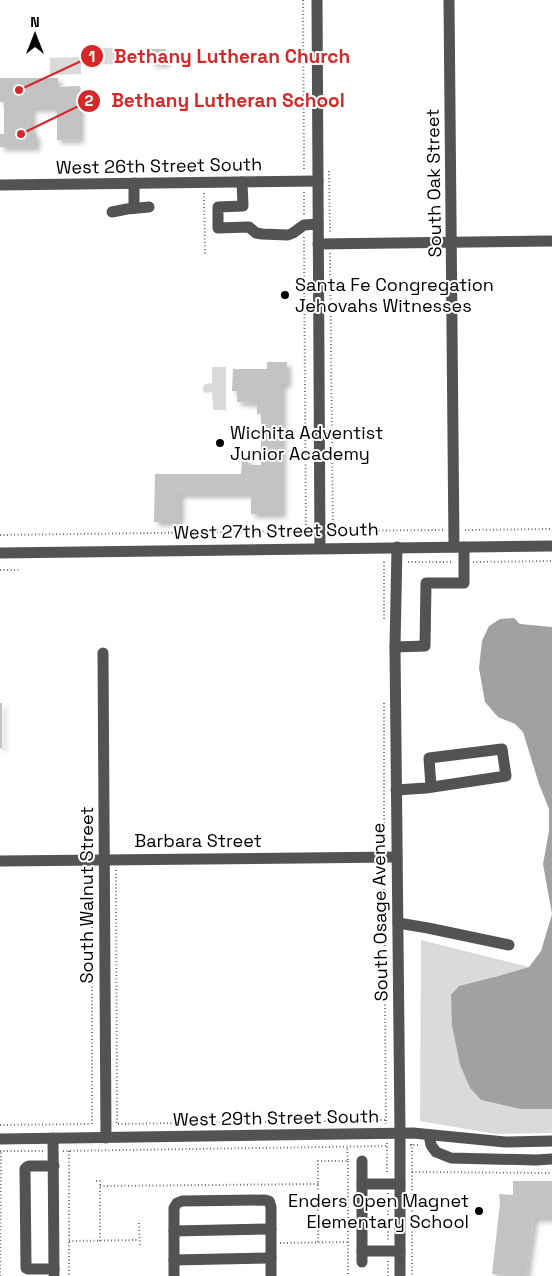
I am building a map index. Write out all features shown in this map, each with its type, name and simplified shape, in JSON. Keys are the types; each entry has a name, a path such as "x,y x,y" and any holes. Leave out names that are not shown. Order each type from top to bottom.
{"street":[{"path":"317,0 320,548"},
{"name":"South Oak Street","path":"394,647 425,646 426,583 464,583 459,546 454,530 449,0"},
{"name":"West 26th Street South","path":"0,185 318,181"},
{"path":"242,182 243,206"},
{"path":"134,183 134,208"},
{"path":"249,227 248,206 218,206 218,228 249,227 256,233 288,235 293,234 304,225 318,224"},
{"path":"112,212 149,207"},
{"path":"318,244 552,241"},
{"name":"West 27th Street South","path":"0,553 552,546"},
{"name":"South Osage Avenue","path":"397,547 394,647 400,1276"},
{"name":"South Walnut Street","path":"103,653 106,1138"},
{"path":"396,790 431,787 506,776 502,749 429,758 431,787"},
{"name":"Barbara Street","path":"0,860 397,857"},
{"path":"398,923 509,945"},
{"name":"West 29th Street South","path":"0,1138 400,1139 414,1133 497,1141 552,1141"},
{"path":"429,1135 436,1152 451,1158 552,1159"},
{"path":"53,1138 54,1151 54,1166 54,1272 28,1269 26,1268 26,1167 54,1166"},
{"path":"496,1159 497,1141"},
{"path":"362,1161 362,1257 400,1252"},
{"path":"362,1184 400,1184"},
{"path":"174,1276 174,1208 177,1203 265,1200 270,1203 271,1276"},
{"path":"174,1231 271,1229"},
{"path":"174,1260 271,1258"}],"path":[{"path":"303,0 306,538"},
{"path":"329,167 333,531"},
{"path":"0,536 552,529"},
{"path":"0,570 19,570"},
{"path":"0,1126 386,1120"},
{"path":"0,1276 1,1151 347,1147 400,1139 412,1144 433,1147"},
{"path":"412,1144 412,1276"},
{"path":"347,1147 348,1276"},
{"path":"69,1151 69,1276"},
{"path":"318,1242 318,1160 348,1161"},
{"path":"412,1172 552,1173"},
{"path":"96,1181 100,1181 100,1240"},
{"path":"100,1186 318,1184"},
{"path":"139,1223 140,1247"},
{"path":"69,1241 139,1240"},
{"path":"276,1243 348,1242"}],"shaded area":[{"path":"88,48 115,48 116,64 88,65"},
{"path":"81,57 81,74 50,75 50,58"},
{"path":"212,367 226,367 226,410 213,410 212,392 206,393 202,390 205,384 212,383"},
{"path":"514,618 520,624 552,627 552,914 543,864 549,831 549,809 523,732 515,724 498,717 485,702 479,668 482,641 489,626 500,619"},
{"path":"552,914 552,1109 520,1109 481,1100 470,1088 460,1065 452,1026 451,995 459,986 529,967 541,951"},
{"path":"421,940 529,967 495,977 452,1026 460,1065 470,1088 481,1100 520,1109 552,1109 552,1133 496,1134 420,1121"}],"building":[{"path":"151,49 166,49 166,63 151,63"},
{"path":"0,78 58,78 58,87 80,86 80,139 57,140 57,108 32,108 32,133 36,133 36,147 0,147 0,134 4,134 4,102 0,102"},
{"path":"267,362 287,362 287,384 282,384 282,514 251,514 251,494 180,494 180,522 154,522 155,474 241,474 242,458 248,458 248,465 261,465 261,414 257,414 257,403 237,402 237,391 232,391 233,369 267,369"},
{"path":"0,703 2,703 2,749 0,748"},
{"path":"513,1181 552,1181 552,1218 534,1218 526,1276 492,1274 500,1203 499,1194 513,1195"}],"place":[{"name":"Bethany Lutheran Church","path":"19,90"},
{"name":"Bethany Lutheran School","path":"21,134"},
{"name":"Santa Fe Congregation Jehovahs Witnesses","path":"285,295"},
{"name":"Wichita Adventist Junior Academy","path":"220,443"},
{"name":"Enders Open Magnet Elementary School","path":"479,1211"}]}
